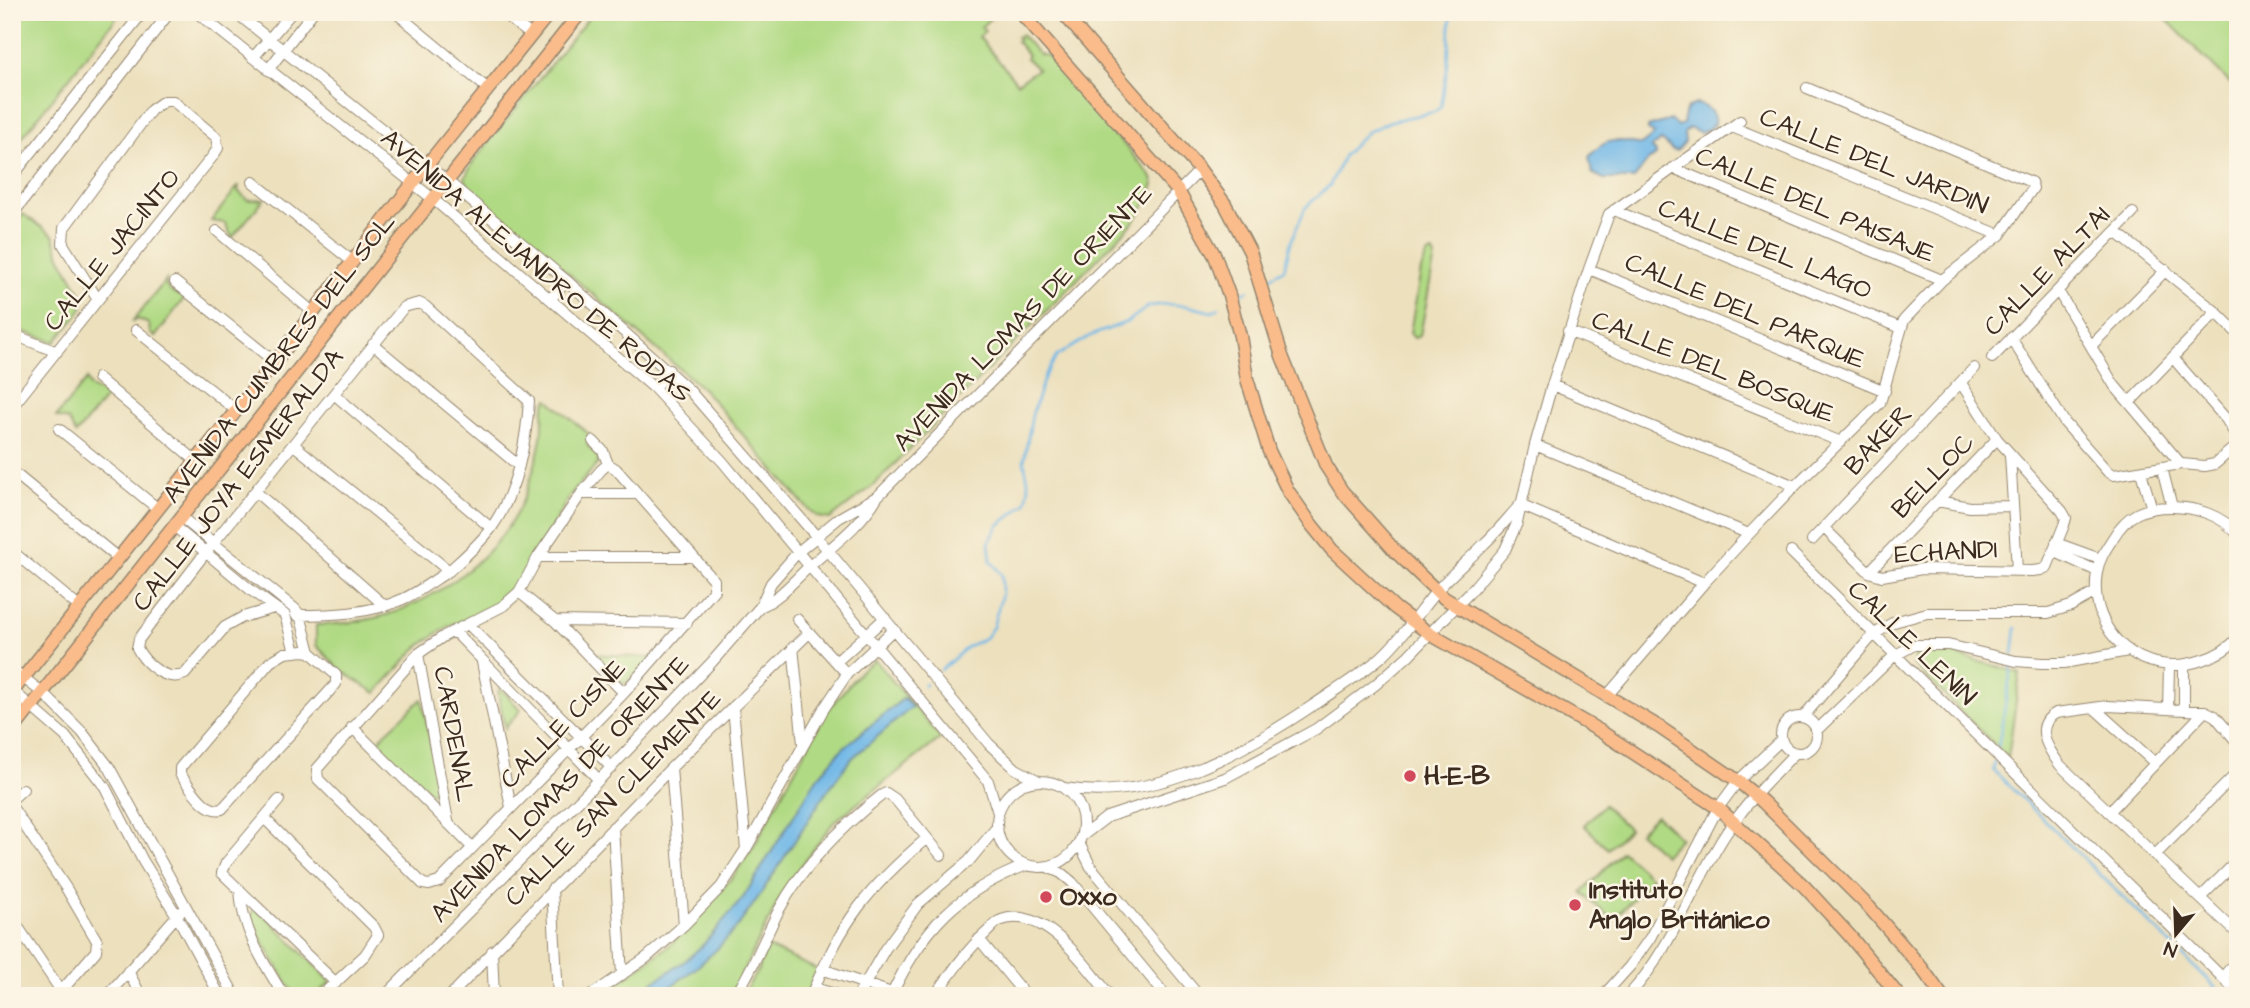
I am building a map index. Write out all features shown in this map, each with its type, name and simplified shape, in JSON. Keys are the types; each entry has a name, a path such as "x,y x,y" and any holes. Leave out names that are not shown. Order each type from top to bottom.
{"main road":[{"name":"AVENIDA CUMBRES DEL SOL","path":"12,691 237,411 427,165 550,12"},
{"name":"AVENIDA CUMBRES DEL SOL","path":"12,731 581,12"},
{"path":"1020,12 1178,191 1215,256 1240,337 1247,379 1269,451 1288,491 1332,550 1395,608 1430,634 1600,730 1718,808 1804,887 1849,935 1899,996"},
{"path":"1062,12 1200,170 1225,204 1250,253 1282,356 1326,466 1342,491 1395,552 1436,592 1456,606 1659,727 1738,781 1869,907 1942,996"},
{"path":"142,529 148,538 159,545"}],"street":[{"path":"12,177 143,12"},
{"path":"12,215 170,12"},
{"name":"AVENIDA ALEJANDRO DE RODAS","path":"195,12 433,200 654,388 723,462 988,781 996,799 998,813"},
{"name":"AVENIDA ALEJANDRO DE RODAS","path":"236,12 447,181 669,370 715,418 828,550 989,744 1016,769 1040,781"},
{"path":"253,58 292,12"},
{"path":"268,70 313,12"},
{"path":"395,12 488,89"},
{"path":"501,12 531,35"},
{"path":"1606,697 1749,534 1795,485 1880,403 1904,320 1942,280 2000,235 2033,188 2031,183 1807,88"},
{"name":"CALLE JACINTO","path":"12,407 57,352 98,300 216,150 216,137 173,102 164,101 151,110 62,233 64,244 98,300"},
{"name":"CALLE DEL JARDIN","path":"1673,168 1736,124 2000,235"},
{"path":"1047,867 1063,861 1081,839 1107,817 1225,778 1316,729 1375,685 1430,634 1478,582 1511,541 1552,385 1589,268 1611,212 1673,168"},
{"name":"CALLE DEL PAISAJE","path":"1673,168 1942,280"},
{"name":"AVENIDA LOMAS DE ORIENTE","path":"760,607 779,596 854,528 878,496 1200,170"},
{"path":"253,181 353,262"},
{"name":"CALLE DEL LAGO","path":"1611,212 1901,328"},
{"name":"CALLE ALTAI","path":"1992,358 2133,213"},
{"path":"217,231 314,313"},
{"path":"2116,232 2166,270 2238,334"},
{"name":"CALLE DEL PARQUE","path":"1589,268 1885,391"},
{"path":"2091,346 2166,270"},
{"path":"551,299 566,280"},
{"path":"175,282 275,362"},
{"path":"2058,291 2114,386 2181,464"},
{"name":"CALLE JOYA ESMERALDA","path":"274,608 243,617 225,627 185,674 176,678 167,676 141,656 137,648 139,639 213,543 404,307 419,303 425,306 526,396 529,401 528,418 519,466"},
{"path":"2129,403 2216,312"},
{"path":"136,330 237,411"},
{"name":"CALLE DEL BOSQUE","path":"1569,331 1841,442"},
{"path":"12,334 57,352"},
{"path":"2011,338 2065,423 2108,472 2121,475 2181,464 2215,464 2238,444"},
{"path":"178,522 206,552 285,615 317,616 385,606 406,598 449,571 491,528 511,490 519,466 373,344"},
{"path":"2173,358 2226,419 2238,439"},
{"name":"BAKER","path":"1812,540 1975,368"},
{"path":"654,388 669,370"},
{"path":"98,378 196,461"},
{"path":"1961,383 1997,439 2062,511 2066,518 2055,547"},
{"path":"1552,385 1795,485"},
{"path":"335,395 491,528"},
{"path":"59,429 157,508"},
{"name":"BELLOC","path":"1869,572 1997,439"},
{"name":"CALLE CISNE","path":"352,727 322,761 316,776 423,884 439,882 624,693 712,594 714,580 617,469 608,464 603,451 593,441"},
{"path":"294,445 449,571"},
{"path":"1535,445 1749,534"},
{"path":"2010,455 2017,570"},
{"path":"472,847 352,727 418,654 454,631 503,606 519,592 538,556 581,494 608,464"},
{"path":"2162,468 2172,507"},
{"path":"2141,472 2152,509"},
{"path":"18,476 118,558"},
{"path":"256,492 385,606"},
{"path":"581,494 638,494"},
{"name":"AVENIDA LOMAS DE ORIENTE","path":"385,996 612,768 712,662 760,607 771,583 798,552 850,510 878,496"},
{"path":"1937,501 1970,507 2012,506"},
{"path":"1166,996 1072,882 1047,867 1027,865 1004,848 997,827 998,813 1007,796 1030,782 1040,781 1064,788 1096,792 1185,775 1286,724 1381,657 1436,592 1520,505"},
{"path":"1520,505 1704,583"},
{"path":"2238,535 2217,517 2186,507 2139,511 2118,530 2100,559 2096,592 2105,625 2128,650 2147,661 2184,667 2225,650 2238,638"},
{"path":"178,522 213,543 295,609 310,652 335,675 336,684 222,810 209,808 180,774 180,768 270,662 285,653 310,652"},
{"name":"ECHANDI","path":"1824,528 1869,572 1882,576 1922,569 2042,570 2047,567 2055,547"},
{"path":"2055,547 2100,559"},
{"path":"2055,547 2097,572"},
{"path":"12,551 79,607"},
{"name":"CALLE LENIN","path":"1791,552 2226,980 2238,960"},
{"path":"538,556 692,557"},
{"path":"519,592 555,621 624,693"},
{"path":"1803,717 1814,724 1817,736 1813,747 1802,753 1795,753 1781,740 1786,722 1803,717 1873,635 1894,622 1927,613 2048,613 2071,606 2096,592"},
{"path":"285,615 295,652"},
{"path":"797,618 847,674"},
{"path":"836,662 885,618"},
{"path":"555,621 687,623"},
{"path":"468,624 612,768"},
{"path":"590,996 646,958 684,925 721,887 746,849 803,746 847,674 894,629"},
{"path":"454,631 599,780"},
{"name":"CALLE SAN CLEMENTE","path":"450,996 671,768 809,633"},
{"path":"1816,730 1894,656 1914,645 1939,645 2016,661 2064,663 2128,650"},
{"path":"793,647 803,746"},
{"name":"CARDENAL","path":"418,654 448,821"},
{"path":"482,661 511,807"},
{"path":"2168,709 2169,666"},
{"path":"2184,667 2184,709"},
{"path":"12,668 43,693 82,732 108,767 235,996"},
{"path":"12,691 65,736 105,787 143,861 177,916 220,996"},
{"path":"733,707 746,849"},
{"path":"2094,708 2155,763"},
{"path":"2238,743 2215,716 2205,711 2184,709 2094,708 2056,713 2049,717 2043,737 2048,750 2060,765 2238,934"},
{"path":"2109,812 2205,711"},
{"path":"1603,996 1650,938 1718,808 1738,781 1781,740"},
{"path":"1628,996 1649,972 1671,939 1700,880 1734,821 1754,794 1795,753"},
{"path":"671,768 684,925"},
{"path":"2155,855 2238,772"},
{"path":"1185,775 1192,791"},
{"path":"1064,788 1081,809 1084,827 1081,839 1091,867 1199,996"},
{"path":"12,799 23,789"},
{"path":"734,996 793,885 850,820 886,793 895,799 941,855"},
{"path":"279,800 226,863 222,873 336,983"},
{"path":"12,807 79,909 97,941 96,951 59,993 12,918"},
{"path":"264,818 378,934 365,955 321,996"},
{"path":"613,827 622,975"},
{"path":"858,996 885,949 918,904 969,861 997,827"},
{"path":"842,996 812,992 840,932 877,882 927,838"},
{"path":"2200,898 2238,860"},
{"path":"822,969 894,995 901,975 948,911 962,898 990,880 1027,865"},
{"path":"552,889 558,996"},
{"path":"240,890 241,908 258,954 284,996"},
{"path":"107,996 186,907"},
{"path":"936,996 963,955 979,939 999,921 1021,918 1058,936 1076,951 1110,996"},
{"path":"979,939 1026,996"},
{"path":"492,951 494,996"},
{"path":"128,971 141,996"}],"green space":[{"path":"12,12 121,12 12,150"},
{"path":"593,12 997,12 981,27 985,31 979,37 1017,83 1038,69 1026,58 1028,55 1016,41 1021,35 1039,54 1052,60 1151,176 1154,184 1147,202 1132,224 874,485 830,519 818,517 807,508 703,389 468,187 465,177 473,162"},
{"path":"2159,12 2238,12 2238,91"},
{"path":"239,185 238,191 248,200 264,199 232,238 225,223 211,221"},
{"path":"23,214 53,235 60,256 83,297 83,306 78,315 55,342 12,328 12,226"},
{"path":"1432,252 1435,257 1420,336 1414,338 1410,333 1421,270 1427,255"},
{"path":"166,280 171,291 185,297 155,337 150,333 149,324 138,319 132,322"},
{"path":"87,379 92,389 108,395 76,434 68,420 56,417"},
{"path":"548,399 590,435 587,445 599,462 571,494 509,598 492,610 451,625 433,636 415,650 376,693 339,669 316,645 316,625 376,618 416,603 457,579 492,547 507,528 531,479"},
{"path":"1934,649 2020,673 2008,758 1913,664 1917,652"},
{"path":"593,654 656,658 625,684 618,681"},
{"path":"875,660 941,738 834,822 787,884 736,985 726,996 600,996 670,945 732,878 754,846 826,712 861,670"},
{"path":"500,688 521,710 505,728 498,693"},
{"path":"422,699 439,787 434,793 378,745 382,736"},
{"path":"1604,805 1629,829 1608,849 1584,825"},
{"path":"1656,815 1680,838 1664,855 1639,832"},
{"path":"1622,851 1652,878 1613,920 1582,893"},
{"path":"258,908 331,982 315,996 295,996 251,922 253,911"},
{"path":"767,947 818,970 810,990 801,996 742,996 759,968"}],"water":[{"path":"1697,104 1710,111 1714,124 1700,133 1689,128 1684,133 1685,142 1677,151 1672,150 1662,140 1651,148 1656,152 1656,156 1648,161 1634,179 1604,179 1592,173 1589,157 1601,145 1626,141 1641,145 1655,134 1648,130 1648,127 1670,120 1678,126 1684,123 1686,110"},
{"path":"904,698 912,707 850,760 738,926 696,968 658,996 632,996 685,961 703,945 743,898 817,778 842,749"}],"waterway":[{"path":"1271,277 1284,269 1291,242 1305,208 1330,185 1344,155 1367,132 1391,121 1434,112 1441,107 1448,64 1451,12"},
{"path":"1242,294 1248,290"},
{"path":"941,670 967,647 985,638 993,627 1002,594 1002,575 991,561 989,543 998,526 1026,503 1029,486 1024,461 1032,415 1045,375 1057,356 1090,336 1127,322 1149,306 1167,304 1212,312 1219,308"},
{"path":"2013,655 2016,628"},
{"path":"1998,747 2012,665"},
{"path":"1995,763 1993,770 2224,996"}],"place":[{"name":"H-E-B","path":"1410,776"},
{"name":"Oxxo","path":"1046,897"},
{"name":"Instituto Anglo Británico","path":"1575,905"}]}
